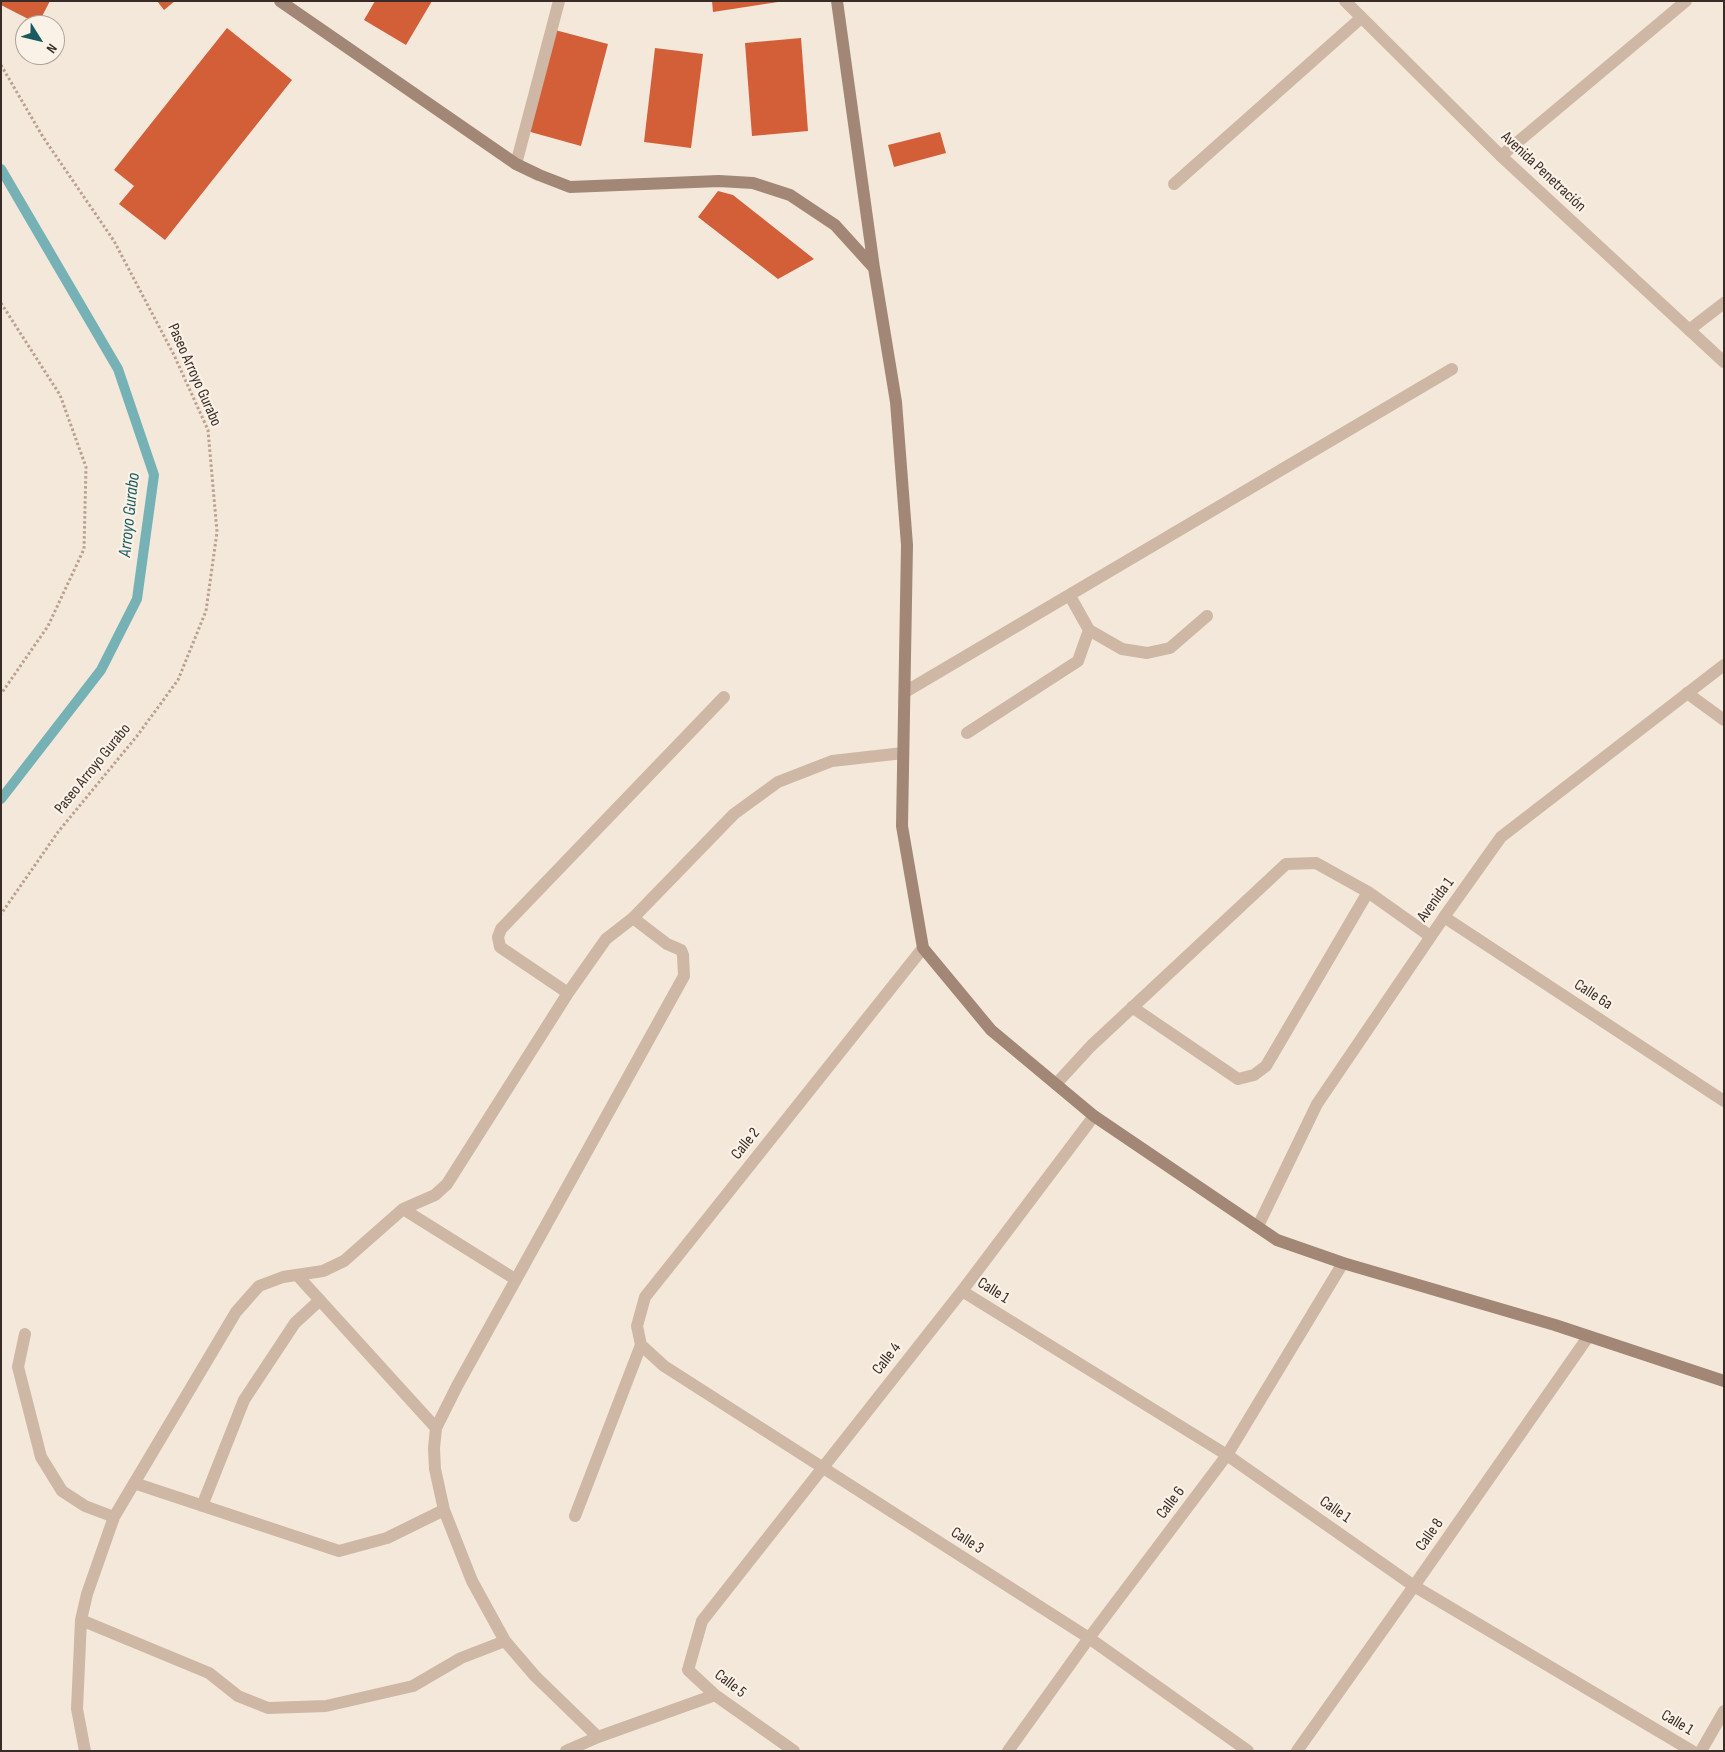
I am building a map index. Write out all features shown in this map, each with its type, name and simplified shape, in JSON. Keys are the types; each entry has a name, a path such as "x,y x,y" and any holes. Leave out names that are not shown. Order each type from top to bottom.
{"main road":[{"path":"280,1 516,164 539,176 570,187 719,182 753,183 790,194 835,224 874,268"},
{"path":"837,1 874,268 896,402 907,545 902,826 924,948 992,1030 1094,1116 1277,1240 1343,1263 1555,1325 1724,1380"}],"street":[{"path":"516,164 559,1"},
{"name":"Avenida Penetración","path":"1345,1 1501,156 1724,362"},
{"path":"1501,156 1686,1"},
{"path":"1174,184 1361,18"},
{"path":"1689,330 1724,304"},
{"path":"905,692 1452,369"},
{"path":"1070,596 1089,630 1122,649 1147,653 1170,648 1207,616"},
{"path":"967,733 1078,661 1089,630"},
{"name":"Avenida 1","path":"1258,1226 1317,1104 1430,936 1501,838 1724,666"},
{"path":"1687,693 1724,720"},
{"path":"568,993 500,947 498,937 501,929 724,697"},
{"path":"86,1751 77,1709 81,1620 86,1594 114,1517 236,1312 259,1286 284,1277 323,1271 344,1260 403,1209 435,1195 447,1184 568,993 606,939 633,918 734,814 778,782 832,761 903,753"},
{"path":"1056,1084 1091,1046 1286,864 1316,863 1368,892 1430,936"},
{"path":"1132,1007 1238,1079 1254,1075 1266,1066 1368,892"},
{"name":"Calle 6a","path":"1444,917 1724,1101"},
{"path":"598,1737 535,1676 505,1642 472,1581 444,1510 435,1470 434,1448 436,1428 457,1386 684,976 681,950 667,944 633,918"},
{"name":"Calle 2","path":"641,1345 637,1326 645,1296 924,948"},
{"name":"Calle 4","path":"702,1621 962,1291 1094,1116"},
{"path":"403,1209 515,1279"},
{"name":"Calle 6","path":"1008,1751 1089,1638 1227,1455 1343,1263"},
{"path":"297,1275 436,1428"},
{"name":"Calle 1","path":"962,1291 1227,1455 1414,1586 1692,1751"},
{"path":"202,1506 244,1400 295,1323 320,1300"},
{"path":"25,1334 18,1367 41,1457 62,1491 85,1506 114,1517"},
{"name":"Calle 8","path":"1297,1751 1588,1336"},
{"path":"575,1516 641,1345"},
{"name":"Calle 3","path":"641,1345 664,1366 1089,1638 1248,1751"},
{"path":"134,1483 339,1552 387,1538 444,1510"},
{"path":"81,1620 209,1673 238,1696 268,1708 326,1706 413,1686 461,1658 505,1642"},
{"name":"Calle 5","path":"702,1621 688,1670 715,1695 794,1751"},
{"path":"566,1751 598,1737 715,1695"},
{"path":"1701,1751 1724,1711"}],"path":[{"name":"Paseo Arroyo Gurabo","path":"1,65 44,136 114,241 174,354 208,430 217,532 206,611 178,680 137,736 58,832 1,914"},
{"path":"1,303 60,395 86,467 84,549 48,626 1,694"}],"building":[{"path":"1,1 50,1 43,15 20,15 1,5"},
{"path":"157,1 175,1 164,10"},
{"path":"375,1 432,1 406,45 364,20"},
{"path":"712,1 778,1 778,2 713,12"},
{"path":"227,28 292,80 165,240 119,204 134,186 114,170"},
{"path":"555,30 608,44 581,146 527,131"},
{"path":"801,38 808,131 752,136 745,43"},
{"path":"655,48 703,54 691,148 644,142"},
{"path":"940,132 946,153 894,167 888,145"},
{"path":"718,191 733,195 814,259 778,279 698,217"}],"waterway":[{"name":"Arroyo Gurabo","path":"1,169 118,369 154,475 137,599 101,670 1,799"}]}
